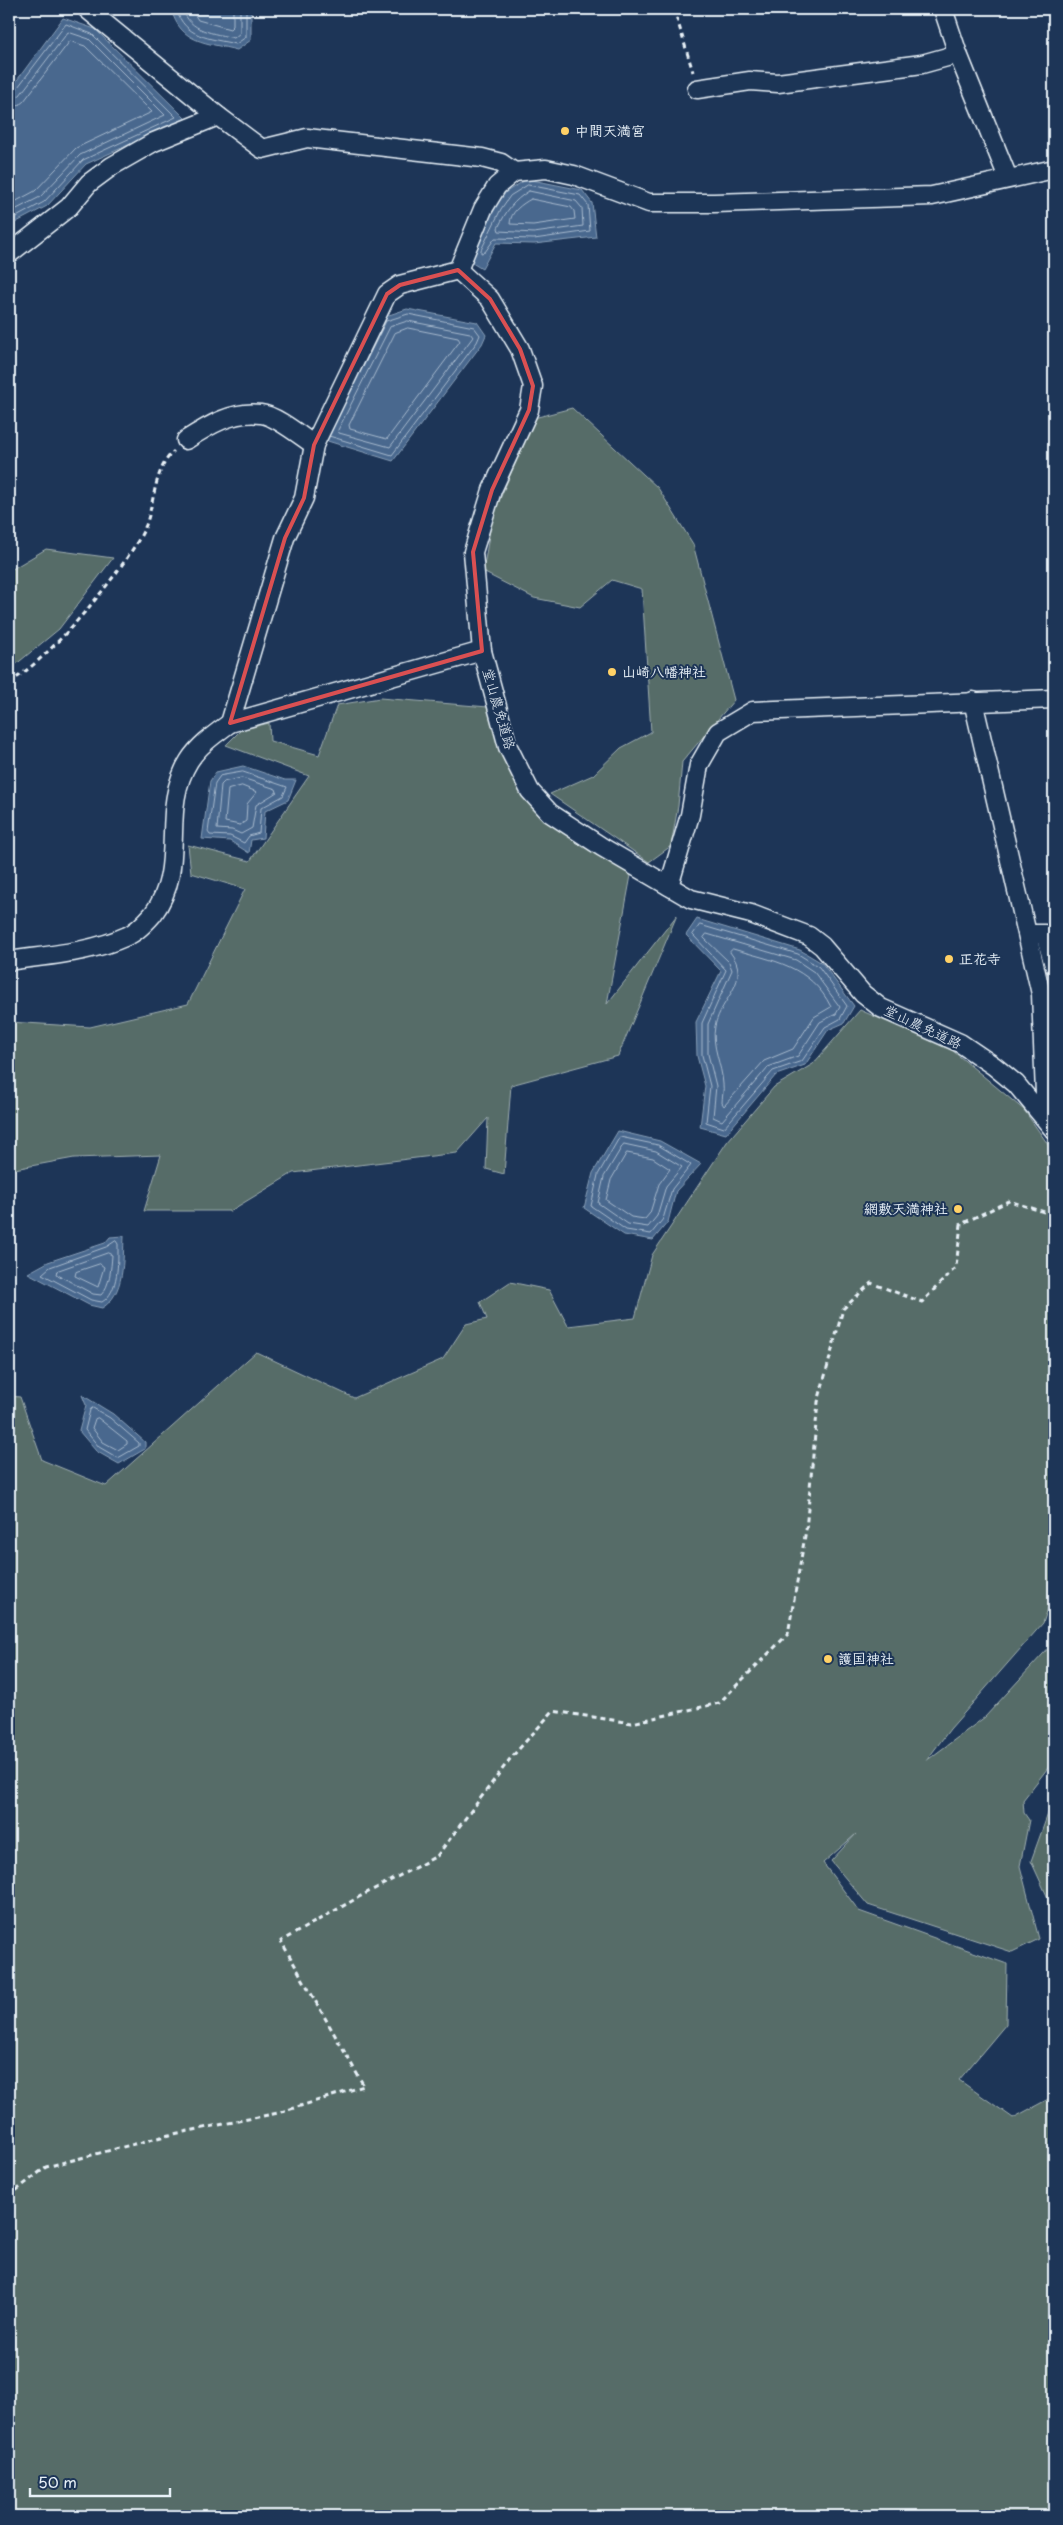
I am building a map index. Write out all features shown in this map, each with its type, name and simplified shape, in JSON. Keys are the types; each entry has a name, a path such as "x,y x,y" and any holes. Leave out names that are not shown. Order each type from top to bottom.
{"street":[{"path":"87,9 218,116 262,149 307,138 482,158 501,163 514,172"},
{"path":"943,9 958,54 1008,178"},
{"path":"698,89 750,81 778,83 922,64 958,54"},
{"path":"9,254 69,207 89,183 112,166 154,142 218,116"},
{"path":"458,270 483,209 497,186 514,172 546,169 574,175 649,203 714,204 932,196 1054,169"},
{"path":"230,724 286,538 304,498 314,445 388,294 400,286 458,270"},
{"path":"458,270 490,299 520,349 533,386 529,410 492,490 472,552 482,651"},
{"path":"186,440 212,424 227,418 262,414 314,445"},
{"name":"堂山農免道路","path":"9,961 78,951 109,943 129,936 146,922 160,904 173,867 174,802 179,784 189,761 208,739 230,724 482,651 508,746 530,791 550,813 602,848 691,899 751,914 809,936 822,946 863,994 881,1008 960,1043 1016,1084 1050,1124"},
{"path":"669,886 690,815 699,766 718,732 753,711 1054,699"},
{"path":"973,701 1029,934 1041,994 1050,1124"},
{"path":"1029,934 1045,934 1054,965"}],"path":[{"path":"674,9 698,89"},
{"path":"9,682 22,675 61,638 128,558 146,525 159,474 170,454 186,440"},
{"path":"9,2196 46,2167 169,2135 278,2113 364,2086 281,1941 437,1856 510,1759 553,1711 632,1723 720,1703 788,1634 806,1530 818,1402 843,1309 871,1283 922,1302 956,1267 961,1224 1010,1202 1054,1215"}],"highlighted area":[{"path":"458,270 490,299 520,349 533,386 529,410 492,490 473,552 482,651 230,723 285,538 304,498 314,445 387,294 400,285"}],"green space":[{"path":"572,408 658,488 693,544 734,700 682,762 678,806 671,846 649,862 550,794 593,775 621,748 651,732 642,589 612,580 580,607 534,598 483,572 492,518 534,418"},
{"path":"46,549 113,558 59,629 9,670 9,571"},
{"path":"380,698 488,707 512,777 557,827 632,870 607,1004 677,915 618,1056 511,1085 504,1174 486,1169 488,1118 457,1153 293,1173 230,1211 144,1211 161,1155 74,1158 9,1170 9,1022 90,1027 188,1004 245,889 191,873 188,845 250,861 309,776 226,745 241,730 269,723 270,741 319,755 337,705"},
{"path":"860,1010 953,1051 1024,1110 1054,1153 1054,1591 1043,1623 950,1729 926,1761 985,1717 1054,1642 1054,1760 1023,1800 1024,1813 1029,1820 1020,1866 1039,1939 1012,1952 868,1905 831,1861 856,1834 823,1863 859,1911 1007,1964 1006,2024 959,2080 1013,2118 1054,2096 1054,2516 9,2516 9,1396 20,1397 42,1460 106,1486 256,1352 354,1398 443,1359 466,1324 487,1319 480,1302 510,1282 549,1290 568,1326 635,1318 652,1255 727,1142 774,1087 813,1064"},
{"path":"1054,1797 1054,2022 1048,1898 1031,1861"}],"water":[{"path":"171,9 251,9 251,40 237,50 196,40 181,29"},
{"path":"63,18 95,29 186,119 86,164 47,206 9,226 9,91"},
{"path":"527,179 582,190 592,203 596,237 534,244 496,243 482,269 469,261 496,206 506,192"},
{"path":"407,309 477,322 486,335 482,344 393,461 321,439 383,317"},
{"path":"243,766 285,780 296,780 288,800 265,811 263,838 251,840 249,853 230,841 202,839 210,781 216,772"},
{"path":"697,919 800,950 822,963 854,1006 844,1023 828,1030 805,1065 776,1075 726,1134 700,1127 705,1086 697,1056 696,1022 721,971 686,935"},
{"path":"618,1131 660,1141 701,1164 676,1191 668,1222 653,1240 624,1235 584,1208 593,1173"},
{"path":"124,1236 123,1266 119,1285 110,1302 102,1308 89,1305 28,1273 48,1262 105,1243 110,1237"},
{"path":"82,1395 113,1414 145,1442 145,1449 119,1464 96,1451 79,1431 86,1405"}],"place":[{"name":"中間天満宮","path":"565,131"},
{"name":"山崎八幡神社","path":"612,672"},
{"name":"正花寺","path":"949,959"},
{"name":"網敷天満神社","path":"958,1209"},
{"name":"護国神社","path":"828,1659"}]}
